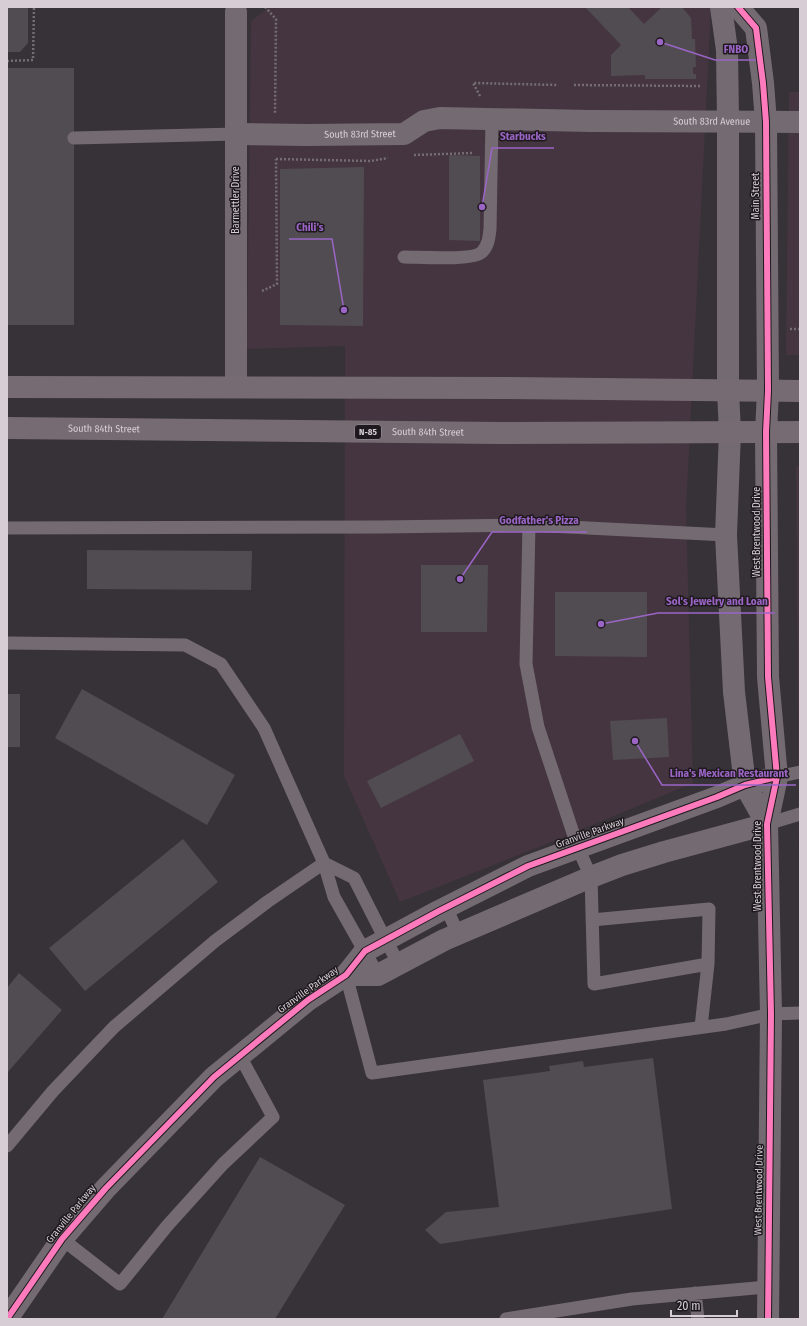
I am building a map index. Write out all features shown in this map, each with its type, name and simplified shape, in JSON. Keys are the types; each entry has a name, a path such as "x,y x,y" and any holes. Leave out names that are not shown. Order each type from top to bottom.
{"main road":[{"path":"7,387 509,388 800,391"},
{"name":"South 84th Street","path":"7,428 499,433 800,432"}],"street":[{"path":"721,7 727,50 728,391"},
{"name":"Main Street","path":"738,7 756,28 763,83 766,122 768,391"},
{"name":"Barmettler Drive","path":"236,9 236,387"},
{"name":"South 83rd Street","path":"236,134 404,134 424,121 432,118 647,121"},
{"name":"South 83rd Avenue","path":"647,121 800,122"},
{"name":"West Brentwood Drive","path":"728,391 730,432 726,535 734,692 745,785 767,824"},
{"name":"West Brentwood Drive","path":"768,391 766,432 768,677 777,777 767,824 771,1014 767,1287 768,1319"},
{"name":"Granville Parkway","path":"7,1319 62,1239 106,1188 214,1077 308,1000 346,975 365,951 446,907 528,866 745,785 777,777"},
{"name":"Granville Parkway","path":"346,975 378,975 458,934 591,877 650,857 767,824"}],"lane":[{"path":"404,257 469,258 481,253 488,244 490,229 492,119"},
{"path":"74,138 236,134"},
{"path":"7,528 529,525 726,535"},
{"path":"529,525 526,664 538,727 578,848 591,877 594,984 708,964"},
{"path":"7,643 185,645 221,664 264,728 324,863 334,897 378,975"},
{"path":"777,777 800,772"},
{"path":"767,824 800,814"},
{"path":"324,863 354,878 385,940 399,964"},
{"path":"7,1146 53,1091 114,1027 215,941 267,902 324,863"},
{"path":"446,907 458,934"},
{"path":"592,920 709,909 708,964 701,1027"},
{"path":"346,975 372,1073 726,1024 771,1014 800,1013"},
{"path":"62,1239 120,1284 167,1226 223,1164 273,1117 240,1056"},
{"path":"506,1319 632,1299 767,1287"},
{"path":"696,1294 698,1319"}],"path":[{"path":"7,60 33,60 34,7"},
{"path":"265,7 276,19 275,116"},
{"path":"481,99 473,83 558,85"},
{"path":"574,85 701,86"},
{"path":"410,155 475,153"},
{"path":"262,291 277,284 276,155"},
{"path":"276,159 371,160 390,158"},
{"path":"791,334 790,329 800,329"}],"shaded area":[{"path":"269,7 711,7 686,510 693,783 559,839 400,902 344,776 345,346 247,349 251,21"},
{"path":"789,92 800,92 800,355 786,355"},
{"path":"796,466 800,466 800,1007 799,849"}],"building":[{"path":"7,7 28,7 28,43 20,52 7,52"},
{"path":"585,7 628,7 644,24 662,7 682,7 691,18 692,39 695,39 696,67 693,67 693,74 696,74 696,79 645,79 645,75 611,76 611,55 621,45"},
{"path":"7,68 74,68 74,325 7,325"},
{"path":"449,155 480,156 480,241 449,240"},
{"path":"364,167 363,326 280,325 280,169"},
{"path":"87,550 252,551 251,590 87,589"},
{"path":"421,565 488,565 487,632 421,632"},
{"path":"555,592 647,592 647,657 555,656"},
{"path":"82,689 235,775 207,825 55,738"},
{"path":"7,694 20,694 20,747 7,747"},
{"path":"667,718 669,757 613,760 610,721"},
{"path":"460,734 474,761 381,808 367,781"},
{"path":"183,839 218,882 85,991 49,948"},
{"path":"19,973 62,1010 7,1073 7,988"},
{"path":"653,1058 672,1209 440,1244 425,1230 446,1212 499,1207 483,1080 550,1071 549,1066 583,1061 584,1067"},
{"path":"260,1157 345,1205 275,1319 162,1319"}],"cycle path":[{"path":"738,7 756,28 766,122 768,677 777,777 767,824 771,1014 768,1319"},
{"path":"7,1319 62,1239 106,1188 214,1077 308,1000 346,975 365,951 439,911 528,866 717,797 745,785 777,777"}],"place":[{"name":"FNBO","path":"660,42"},
{"name":"Starbucks","path":"482,207"},
{"name":"Chili's","path":"344,310"},
{"name":"Godfather's Pizza","path":"460,579"},
{"name":"Sol's Jewelry and Loan","path":"601,624"},
{"name":"Lina's Mexican Restaurant","path":"635,741"}]}
